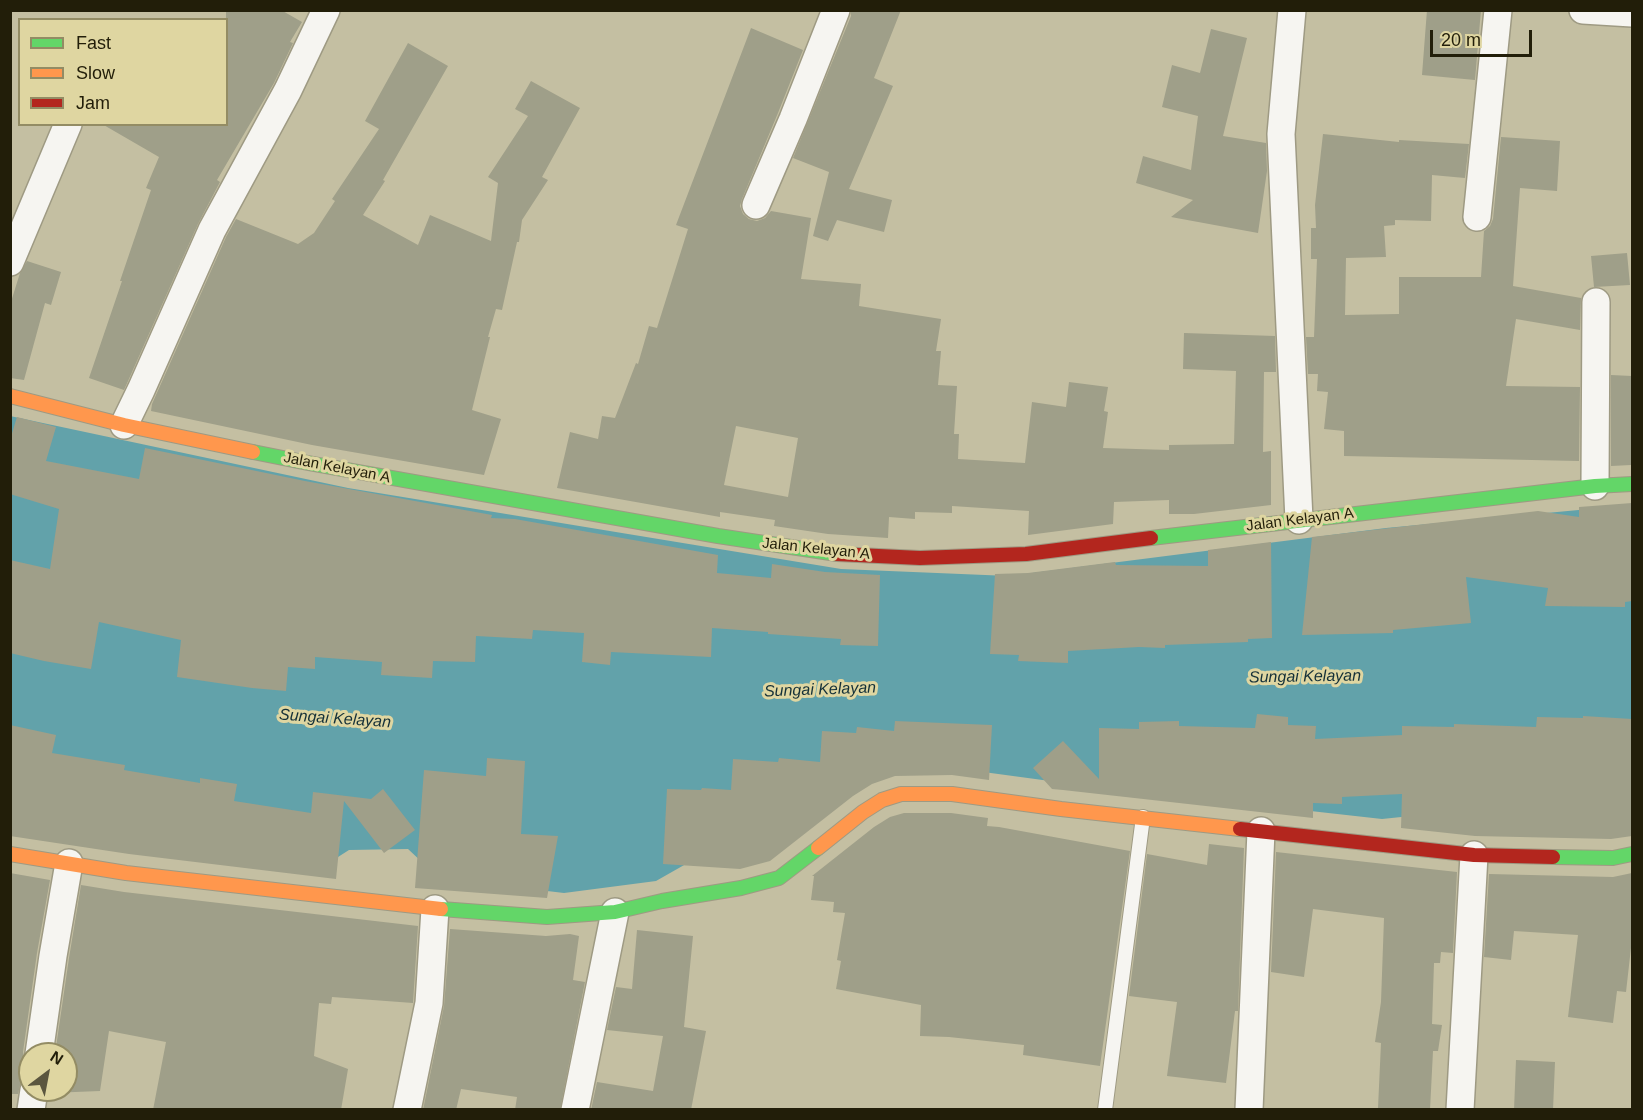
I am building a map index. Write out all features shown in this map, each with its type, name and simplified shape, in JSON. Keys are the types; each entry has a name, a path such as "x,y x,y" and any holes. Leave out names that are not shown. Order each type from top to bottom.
{"street":[{"path":"124,424 212,230 288,90 326,10"},
{"path":"756,205 836,10"},
{"path":"1292,10 1281,134 1299,520"},
{"path":"1477,217 1498,10"},
{"path":"1583,10 1632,13"},
{"path":"10,262 67,126"},
{"path":"1595,486 1596,302"},
{"name":"Jalan Kelayan A","path":"10,396 124,424 308,463 718,537 826,553 920,558 1026,554 1299,520 1595,486 1632,484"},
{"path":"10,854 138,874 435,909 547,917 615,912 741,888 779,878 863,812 882,800 901,794 952,794 1061,809 1474,855 1613,858 1632,854"},
{"path":"1249,1110 1261,831"},
{"path":"1460,1110 1474,855"},
{"path":"41,1042 69,863"},
{"path":"407,1110 429,1003 435,909"},
{"path":"575,1110 615,912"}],"lane":[{"path":"1105,1110 1143,817"}],"water":[{"name":"Sungai Kelayan","path":"10,416 348,488 841,569 1009,576 1386,528 1632,505 1632,793 1382,819 1087,786 902,761 839,777 656,881 564,893 439,878 408,849 349,850 327,864 11,822"}],"building":[{"path":"226,10 281,10 302,22 290,42 293,43 274,83 217,180 220,182 198,224 124,390 89,378 151,190 146,188 159,157 105,126 228,126 228,18 226,18"},
{"path":"851,10 901,10 874,78 893,86 849,189 892,200 884,232 837,220 828,241 813,236 829,172 793,158 851,16"},
{"path":"1427,10 1481,10 1475,80 1422,75"},
{"path":"751,28 803,50 742,199 740,206 743,214 757,221 765,218 771,211 811,218 801,279 861,284 859,306 941,319 936,351 941,351 938,385 957,386 954,434 959,434 958,459 1025,463 1032,402 1066,407 1069,382 1108,387 1104,411 1108,412 1103,448 1169,450 1169,445 1234,444 1236,371 1183,369 1184,333 1275,336 1276,372 1264,372 1263,452 1271,451 1271,505 1194,514 1169,514 1169,500 1114,502 1113,524 1028,535 1029,511 952,506 952,513 915,512 915,519 889,517 888,538 828,534 774,526 775,520 720,512 720,517 557,488 570,432 598,439 602,416 615,418 636,363 638,364 649,326 657,328 688,229 676,225","holes":["736,426 798,438 788,497 724,485"]},
{"path":"1211,29 1247,38 1223,136 1266,143 1267,171 1258,233 1171,217 1193,200 1136,183 1143,156 1191,170 1198,116 1162,107 1172,65 1200,73"},
{"path":"408,43 448,66 383,180 385,181 363,215 418,245 430,215 491,241 498,183 488,177 528,116 515,109 531,81 580,108 542,177 548,180 522,220 519,242 517,242 502,310 496,309 488,337 490,337 472,410 501,419 484,475 312,445 151,411 152,404 236,219 298,244 314,233 335,201 332,199 379,129 365,121"},
{"path":"1323,134 1399,142 1399,140 1469,144 1465,178 1432,175 1431,221 1395,220 1395,225 1384,226 1386,257 1346,258 1345,315 1399,314 1399,277 1481,277 1484,231 1493,219 1501,137 1560,141 1557,191 1520,188 1513,286 1581,298 1580,330 1516,319 1506,386 1580,387 1579,461 1344,456 1344,431 1324,429 1328,392 1317,391 1318,374 1308,374 1306,337 1314,337 1317,259 1311,259 1311,228 1316,228 1315,205"},
{"path":"1627,253 1630,285 1594,287 1591,256"},
{"path":"27,261 61,272 51,305 45,303 24,380 10,378 10,305 20,273"},
{"path":"1611,375 1632,376 1631,465 1611,466"},
{"path":"17,417 56,427 46,461 139,479 145,448 305,481 492,515 491,518 515,519 718,555 717,573 771,578 772,564 825,572 880,575 878,646 840,645 841,639 712,628 711,657 611,652 610,665 582,662 584,633 533,630 532,639 476,636 475,662 433,661 432,678 381,675 382,662 315,657 315,669 288,667 286,691 177,677 181,640 99,622 91,669 10,653 10,560 50,569 59,509 10,494 10,440"},
{"path":"1632,503 1632,601 1625,602 1625,607 1545,606 1548,588 1466,577 1471,623 1393,630 1393,633 1302,635 1312,537 1538,511 1579,517 1579,507"},
{"path":"1271,542 1272,638 1248,639 1248,642 1165,645 1165,648 1139,647 1068,651 1068,663 1018,661 1019,655 990,654 995,574 1028,573 1115,562 1116,565 1208,566 1208,550"},
{"path":"1257,714 1288,717 1288,725 1316,726 1315,739 1402,735 1402,726 1454,727 1454,724 1536,727 1537,717 1583,718 1583,716 1632,719 1632,836 1611,839 1475,836 1401,828 1402,794 1342,797 1342,804 1313,803 1313,818 1052,789 1033,768 1063,741 1099,779 1099,728 1139,729 1139,722 1179,721 1179,726 1255,728"},
{"path":"895,721 992,725 989,780 952,775 895,776 872,784 853,796 770,861 740,869 663,864 667,789 731,790 733,759 778,762 779,758 820,762 822,731 856,733 857,727 894,731"},
{"path":"10,725 56,735 52,753 125,765 124,770 200,783 200,778 237,784 234,801 311,813 313,792 371,799 383,789 415,830 384,853 344,801 336,879 129,854 10,836"},
{"path":"487,758 525,761 521,834 558,836 547,898 415,888 424,770 486,776"},
{"path":"904,813 951,813 988,818 987,826 1130,851 1100,1066 1023,1055 1024,1045 920,1036 921,1005 836,989 841,961 837,960 845,913 833,912 834,902 811,900 814,876 812,876 874,827 890,817"},
{"path":"1209,844 1244,848 1238,1011 1235,1011 1226,1083 1167,1076 1177,1002 1129,996 1147,854 1207,865"},
{"path":"1276,852 1457,872 1453,953 1441,952 1440,963 1434,963 1432,1024 1442,1025 1438,1051 1433,1051 1430,1110 1378,1108 1381,1043 1375,1042 1381,1002 1384,918 1313,909 1304,977 1271,972"},
{"path":"10,873 50,880 24,1042 18,1042 18,1094 10,1094"},
{"path":"1632,873 1632,939 1626,992 1617,991 1613,1023 1568,1017 1578,935 1514,931 1511,960 1484,957 1489,874 1613,877"},
{"path":"81,885 418,926 413,1003 332,997 331,1004 319,1003 314,1056 348,1069 341,1110 153,1110 166,1042 109,1031 100,1091 78,1092 78,1042 57,1042"},
{"path":"450,929 579,936 573,980 585,982 560,1110 515,1110 517,1097 461,1089 456,1110 423,1110 444,1006"},
{"path":"637,930 693,936 684,1027 706,1031 691,1110 591,1110 597,1082 653,1091 663,1036 607,1030 616,987 632,989"},
{"path":"1516,1060 1555,1062 1553,1110 1514,1110"}],"traffic: fast":[{"path":"253,452 718,536 837,554"},
{"path":"1151,538 1595,486 1632,484"},
{"path":"441,909 547,917 615,912 662,901 741,888 779,878 818,848"},
{"path":"1553,857 1613,858 1632,854"}],"traffic: slow":[{"path":"10,396 124,425 253,452"},
{"path":"818,848 863,812 882,800 901,794 952,794 1240,829"},
{"path":"10,854 126,873 441,909"}],"traffic: jam":[{"path":"837,554 920,558 1026,554 1151,538"},
{"path":"1240,829 1474,855 1553,857"}]}
